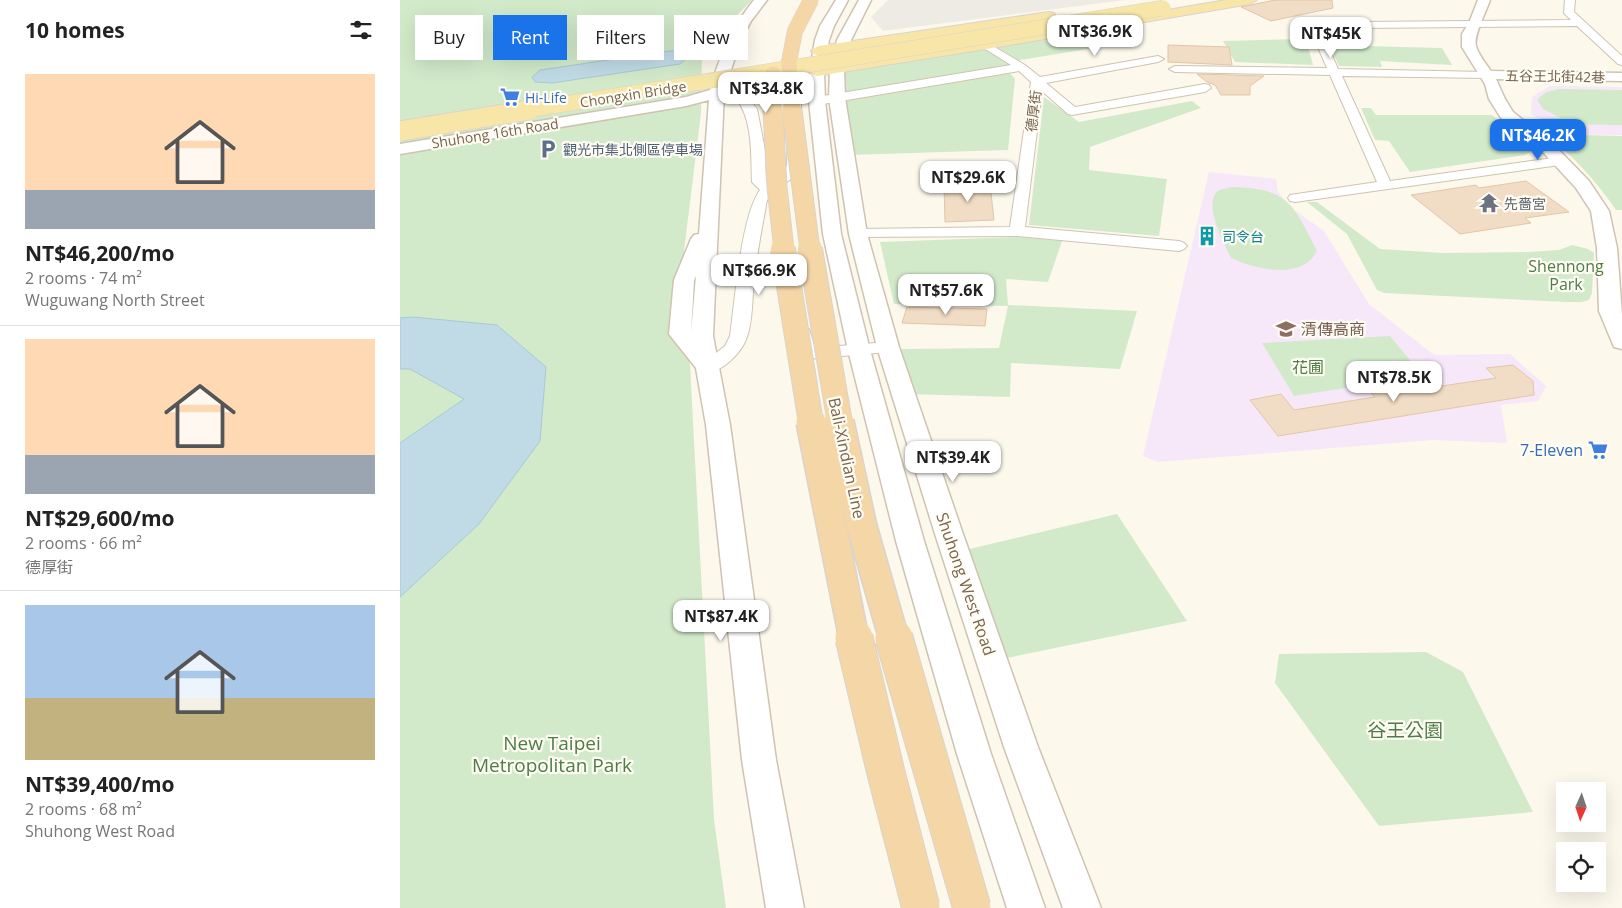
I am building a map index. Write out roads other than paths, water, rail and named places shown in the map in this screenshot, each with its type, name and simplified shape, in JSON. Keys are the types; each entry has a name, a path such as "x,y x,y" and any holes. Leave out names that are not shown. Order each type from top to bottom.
{"highway":[{"path":"782,23 794,0"},
{"name":"Bali-Xindian Line","path":"811,0 795,32 789,62 790,92 807,231 834,401 862,527 972,908"},
{"name":"Bali-Xindian Line","path":"774,55 772,104 775,150 781,222 796,342 850,624 880,752 922,908"}],"main road":[{"path":"827,74 1183,0"},
{"path":"1157,4 1214,0"},
{"path":"827,74 1250,0"},
{"name":"Chongxin Bridge","path":"400,126 1157,4"},
{"name":"Chongxin Bridge","path":"400,132 1157,4"}],"street":[{"path":"761,0 751,12 735,39 723,66 717,93 708,225 684,280 680,334 708,368 718,425 737,591 760,760 785,908"},
{"path":"842,0 827,26 832,234 858,350 913,550 974,754 1026,908"},
{"path":"708,368 734,349 739,336 749,254 760,200 768,189 789,174 794,166 795,102 803,91 827,74 852,21 865,0"},
{"path":"1484,0 1476,23 1469,34 1469,47 1487,75 1497,99 1507,115 1540,141 1560,161 1583,185 1600,211 1607,248 1610,312 1622,342"},
{"path":"1570,0 1569,13 1622,62"},
{"path":"1385,185 1319,38 1335,31 1359,25 1580,23"},
{"path":"986,45 1021,68 1072,112 1204,88"},
{"path":"1036,81 1158,59"},
{"path":"827,74 1021,68"},
{"path":"1175,69 1487,75"},
{"name":"Shuhong West Road","path":"827,74 858,234 888,347 1021,747 1082,908"},
{"name":"五谷王北街42巷","path":"1487,75 1622,77"},
{"name":"德厚街","path":"1017,231 1036,81"},
{"path":"717,93 740,95 751,109 758,150 759,182 781,204 807,354 888,347"},
{"name":"Shuhong 16th Road","path":"400,140 680,94 717,93"},
{"name":"Shuhong 16th Road","path":"400,149 676,103 717,93"},
{"path":"1295,198 1560,161"},
{"path":"858,234 1017,231 1179,246"}],"water":[{"path":"674,51 674,60 685,60 680,64 552,83 535,82 532,77 540,70 608,60 664,60 664,52"},
{"path":"413,317 497,325 546,367 540,441 479,524 400,597 400,443 464,399 410,369 400,369 400,318"}],"place":[{"name":"Hi-Life","path":"510,97"},
{"name":"觀光市集北側區停車場","path":"548,149"},
{"name":"先嗇宮","path":"1489,203"},
{"name":"司令台","path":"1207,236"},
{"name":"清傳高商","path":"1286,329"},
{"name":"7-Eleven","path":"1598,450"}],"park label":[{"name":"Shennong Park","path":"1566,275"},
{"name":"花圃","path":"1308,367"},
{"name":"谷王公園","path":"1405,730"},
{"name":"New Taipei Metropolitan Park","path":"552,754"}]}
